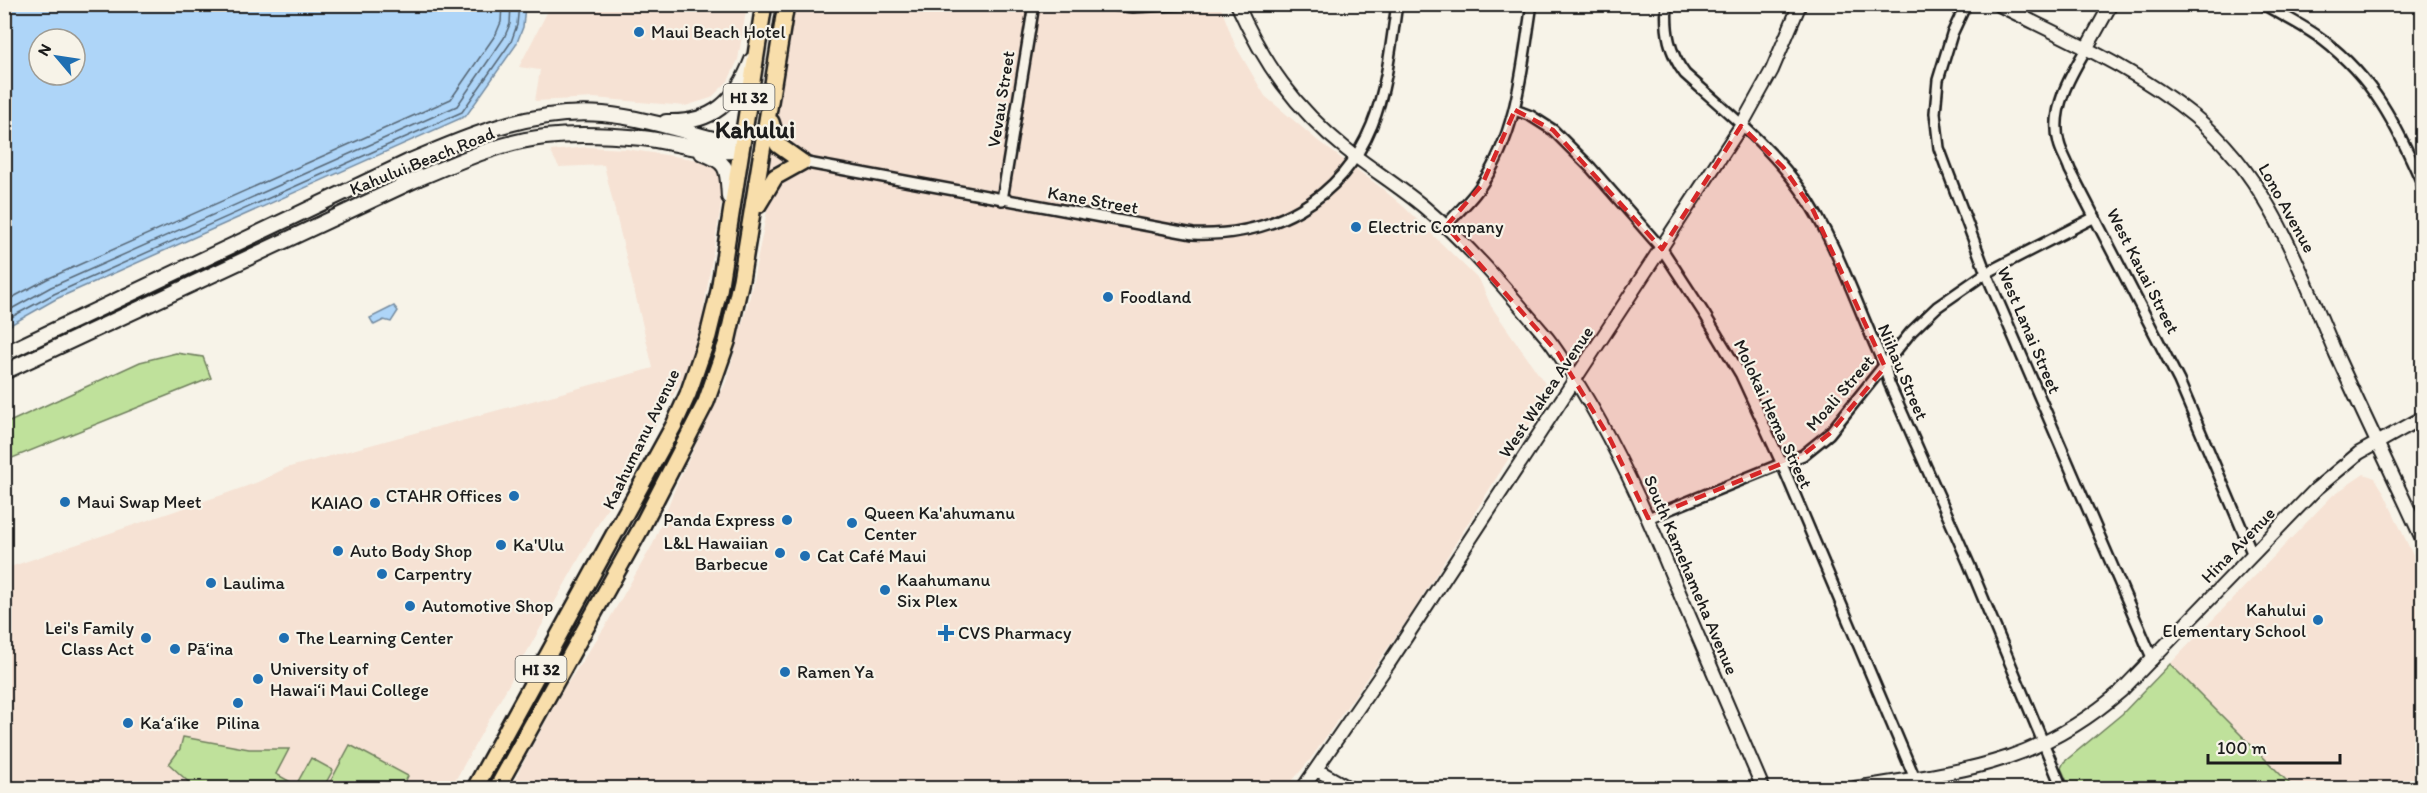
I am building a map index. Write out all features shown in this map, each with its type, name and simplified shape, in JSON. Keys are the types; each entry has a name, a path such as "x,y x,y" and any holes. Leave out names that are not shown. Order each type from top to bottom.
{"main road":[{"name":"Kaahumanu Avenue","path":"475,789 659,454 688,394 708,336 716,302 764,4"},
{"name":"HI 32","path":"497,789 679,459 706,402 727,342 741,280 786,4"},
{"path":"632,119 680,123 704,117 716,111 734,95 741,85 758,44"},
{"path":"769,112 778,145 802,162"},
{"path":"556,114 558,136"},
{"name":"Kahului Beach Road","path":"4,354 462,138 515,121 556,114 604,114 632,119 737,146 741,149"},
{"name":"Kahului Beach Road","path":"4,372 467,158 518,142 558,136 605,135 675,143 726,152 741,149"},
{"path":"675,143 714,157 724,165 729,177 731,209"},
{"path":"741,149 802,162"},
{"path":"752,217 775,177 802,162"},
{"path":"200,262 204,278"},
{"path":"607,549 625,558"}],"street":[{"name":"Vevau Street","path":"1002,200 1034,4"},
{"path":"1104,4 1133,7 1190,4"},
{"name":"South Kamehameha Avenue","path":"1237,4 1260,52 1295,102 1356,157 1422,205 1446,226 1545,335 1610,439 1648,518 1763,789"},
{"name":"Kane Street","path":"802,162 1171,231 1209,235 1234,233 1274,223 1300,211 1317,198 1356,157 1379,105 1397,4"},
{"path":"1446,226 1482,184 1499,153 1515,110 1532,4"},
{"name":"Niihau Street","path":"1667,4 1666,37 1677,64 1783,167 1813,210 1829,240 1969,564 2062,789"},
{"name":"West Wakea Avenue","path":"1303,789 1662,249 1741,126 1772,70 1800,4"},
{"name":"West Lanai Street","path":"1966,4 1952,34 1938,80 1936,129 1939,148 1986,273 2153,660"},
{"name":"Lono Avenue","path":"1997,4 2144,80 2186,109 2223,143 2247,171 2286,238 2422,538"},
{"name":"West Kauai Street","path":"2111,4 2068,84 2058,108 2059,143 2070,170 2179,381 2253,555"},
{"path":"2263,4 2321,39 2364,77 2402,137 2422,183"},
{"name":"Molokai Hema Street","path":"1515,110 1530,116 1552,130 1591,168 1662,249 1706,315 1741,375 1781,462 1916,784"},
{"name":"Moali Street","path":"1648,518 1803,455 1842,420 1911,332 1937,307 1986,273 2095,217"},
{"name":"Hina Avenue","path":"1856,789 1916,784 1997,762 2044,744 2095,714 2153,660 2316,489 2359,453 2422,418"},
{"path":"1317,770 1349,789"}],"highlighted area":[{"path":"1515,110 1553,130 1662,249 1741,126 1783,167 1813,210 1885,367 1829,434 1803,455 1648,518 1610,439 1558,353 1446,226 1482,185"}],"shaded area":[{"name":"Maui Beach Hotel","path":"551,5 747,5 738,60 728,81 711,98 685,106 594,98 535,101 540,70 519,67"},
{"path":"786,5 1220,5 1235,45 1265,96 1318,141 1404,207 1480,281 1491,306 1544,382 1549,394 1410,616 1310,760 1286,788 511,788 563,690 606,625 653,544 676,486 726,382 750,296 771,191 762,154"},
{"name":"University of Hawai‘i Maui College","path":"587,147 626,149 706,161 718,167 725,182 699,337 690,366 610,503 451,788 5,788 4,569 222,495 258,482 286,468 653,368 604,165 559,167 550,151"},
{"name":"Kahului Elementary School","path":"2364,474 2375,478 2383,491 2422,575 2422,788 2294,788 2170,664 2333,495"}],"green space":[{"path":"176,353 203,357 211,378 5,461 5,424 140,362"},
{"path":"2170,664 2294,788 2070,788 2061,768 2064,762 2122,714"},
{"path":"183,737 249,749 289,749 276,774 296,785 311,758 333,770 323,788 195,788 169,764 180,749"},
{"path":"350,745 408,776 402,788 327,788"}],"water":[{"path":"5,4 525,4 523,27 516,45 466,116 56,299 5,328"},
{"path":"394,306 398,311 391,322 384,320 374,325 370,318"}],"place":[{"name":"Maui Beach Hotel","path":"639,32"},
{"name":"Electric Company","path":"1356,227"},
{"name":"Foodland","path":"1108,297"},
{"name":"CTAHR Offices","path":"514,496"},
{"name":"Maui Swap Meet","path":"65,502"},
{"name":"KAIAO","path":"375,503"},
{"name":"Panda Express","path":"787,520"},
{"name":"Queen Ka'ahumanu Center","path":"852,523"},
{"name":"Ka'Ulu","path":"501,545"},
{"name":"Auto Body Shop","path":"338,551"},
{"name":"L&L Hawaiian Barbecue","path":"780,553"},
{"name":"Cat Café Maui","path":"805,556"},
{"name":"Carpentry","path":"382,574"},
{"name":"Laulima","path":"211,583"},
{"name":"Kaahumanu Six Plex","path":"885,590"},
{"name":"Automotive Shop","path":"410,606"},
{"name":"Kahului Elementary School","path":"2318,620"},
{"name":"CVS Pharmacy","path":"946,633"},
{"name":"Lei's Family Class Act","path":"146,638"},
{"name":"The Learning Center","path":"284,638"},
{"name":"Pā‘ina","path":"175,649"},
{"name":"Ramen Ya","path":"785,672"},
{"name":"University of Hawai‘i Maui College","path":"258,679"},
{"name":"Pilina","path":"238,703"},
{"name":"Ka‘a‘ike","path":"128,723"}],"district":[{"name":"Kahului","path":"755,130"}]}
